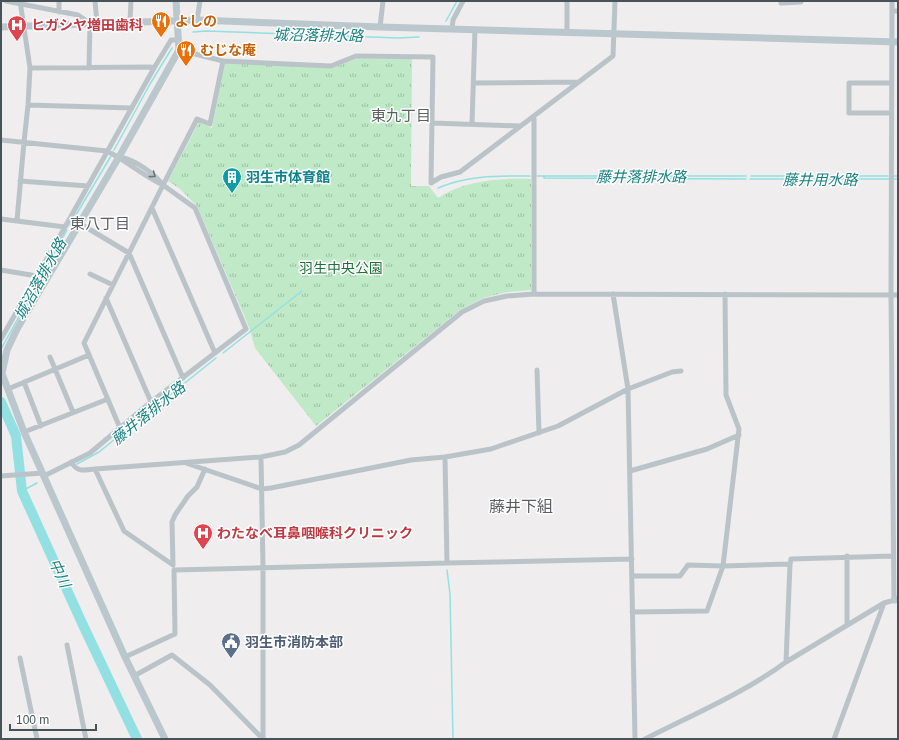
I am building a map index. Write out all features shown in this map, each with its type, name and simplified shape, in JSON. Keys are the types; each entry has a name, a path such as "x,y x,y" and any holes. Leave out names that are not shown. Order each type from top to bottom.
{"street":[{"path":"6,1 20,2 78,15 93,23"},
{"path":"59,1 60,12"},
{"path":"89,68 95,1"},
{"path":"130,22 131,1"},
{"path":"165,739 125,657 24,432 1,372 7,350 17,329 74,230 119,157 179,50 176,1"},
{"path":"196,20 200,1"},
{"path":"380,27 383,1"},
{"path":"452,29 453,20 463,1"},
{"path":"567,32 568,1"},
{"path":"179,50 223,61 331,66 356,56 433,57 431,183 441,177 460,172 614,56 615,1"},
{"path":"781,1 781,3 801,1"},
{"path":"645,739 716,703 772,672 884,603 896,599 893,556 891,294 891,84 895,42 892,1"},
{"path":"17,220 30,68 20,2"},
{"path":"892,11 898,11"},
{"path":"1,27 196,20 380,27 895,42"},
{"path":"472,124 475,29"},
{"path":"1,339 170,40 178,40"},
{"path":"120,428 84,343 197,119 210,124 223,61"},
{"path":"30,68 154,68"},
{"path":"474,83 579,82"},
{"path":"891,84 849,83 849,112 891,113"},
{"path":"28,105 132,108"},
{"path":"534,116 534,294"},
{"path":"432,123 521,126"},
{"path":"1,140 107,151 119,157 128,158 157,177 163,185 195,208 246,329 151,402 90,453 44,474 1,476"},
{"path":"20,181 88,186"},
{"path":"152,208 215,353"},
{"path":"1,219 65,226 74,230"},
{"path":"79,223 129,253 183,378"},
{"path":"1,270 37,276"},
{"path":"90,274 113,285"},
{"path":"72,462 78,470 261,457 285,452 299,445 462,312 484,301 507,296 534,294 898,295"},
{"path":"613,294 628,389 635,739"},
{"path":"632,612 707,612 723,566 739,435 739,429 726,396 725,294"},
{"path":"106,298 151,402"},
{"path":"8,389 89,355"},
{"path":"50,357 73,412"},
{"path":"537,370 539,433"},
{"path":"184,462 262,489 411,460 445,457 491,449 558,426 628,389 672,372 681,371"},
{"path":"24,382 41,426"},
{"path":"24,432 108,399"},
{"path":"630,471 707,449 739,435"},
{"path":"134,676 172,655 210,685 256,737 263,739 263,568 261,457"},
{"path":"445,457 447,563"},
{"path":"95,469 124,531 173,567 263,568 632,559"},
{"path":"125,657 175,634 172,522 188,496 197,487 205,469"},
{"path":"786,662 791,559 847,556 893,556"},
{"path":"847,556 847,625"},
{"path":"632,576 680,576 688,565 723,566 790,564"},
{"path":"834,739 884,603"},
{"path":"67,645 86,739"},
{"path":"20,658 38,739"}],"green space":[{"name":"羽生中央公園","path":"356,59 412,59 411,186 429,186 438,198 460,187 483,181 531,179 531,290 507,292 483,298 460,310 316,426 255,348 249,327 197,206 180,189 168,181 199,122 212,128 225,63 332,68"}],"waterway":[{"name":"城沼落排水路","path":"446,21 457,1"},
{"name":"城沼落排水路","path":"193,32 206,31 398,38 419,37"},
{"name":"城沼落排水路","path":"114,150 150,84 172,48"},
{"name":"城沼落排水路","path":"70,225 111,156"},
{"name":"藤井落排水路","path":"438,188 472,178 495,176 530,176"},
{"name":"藤井用水路","path":"537,176 746,176"},
{"name":"藤井用水路","path":"544,176 544,178 746,179"},
{"name":"藤井落排水路","path":"751,176 888,176"},
{"name":"藤井落排水路","path":"750,179 889,179"},
{"name":"城沼落排水路","path":"1,349 67,230"},
{"name":"藤井落排水路","path":"223,353 302,291"},
{"name":"藤井落排水路","path":"77,464 99,452 216,358"},
{"name":"中川","path":"1,402 16,436 22,491 137,739"},
{"name":"藤井落排水路","path":"22,491 37,483"},
{"path":"447,570 450,594 453,739"}],"place":[{"name":"よしの","path":"161,38"},
{"name":"ヒガシヤ増田歯科","path":"17,42"},
{"name":"むじな庵","path":"186,67"},
{"name":"羽生市体育館","path":"232,194"},
{"name":"わたなべ耳鼻咽喉科クリニック","path":"203,550"},
{"name":"羽生市消防本部","path":"231,659"}],"district":[{"name":"東九丁目","path":"401,115"},
{"name":"東八丁目","path":"100,223"},
{"name":"藤井下組","path":"521,506"}]}
